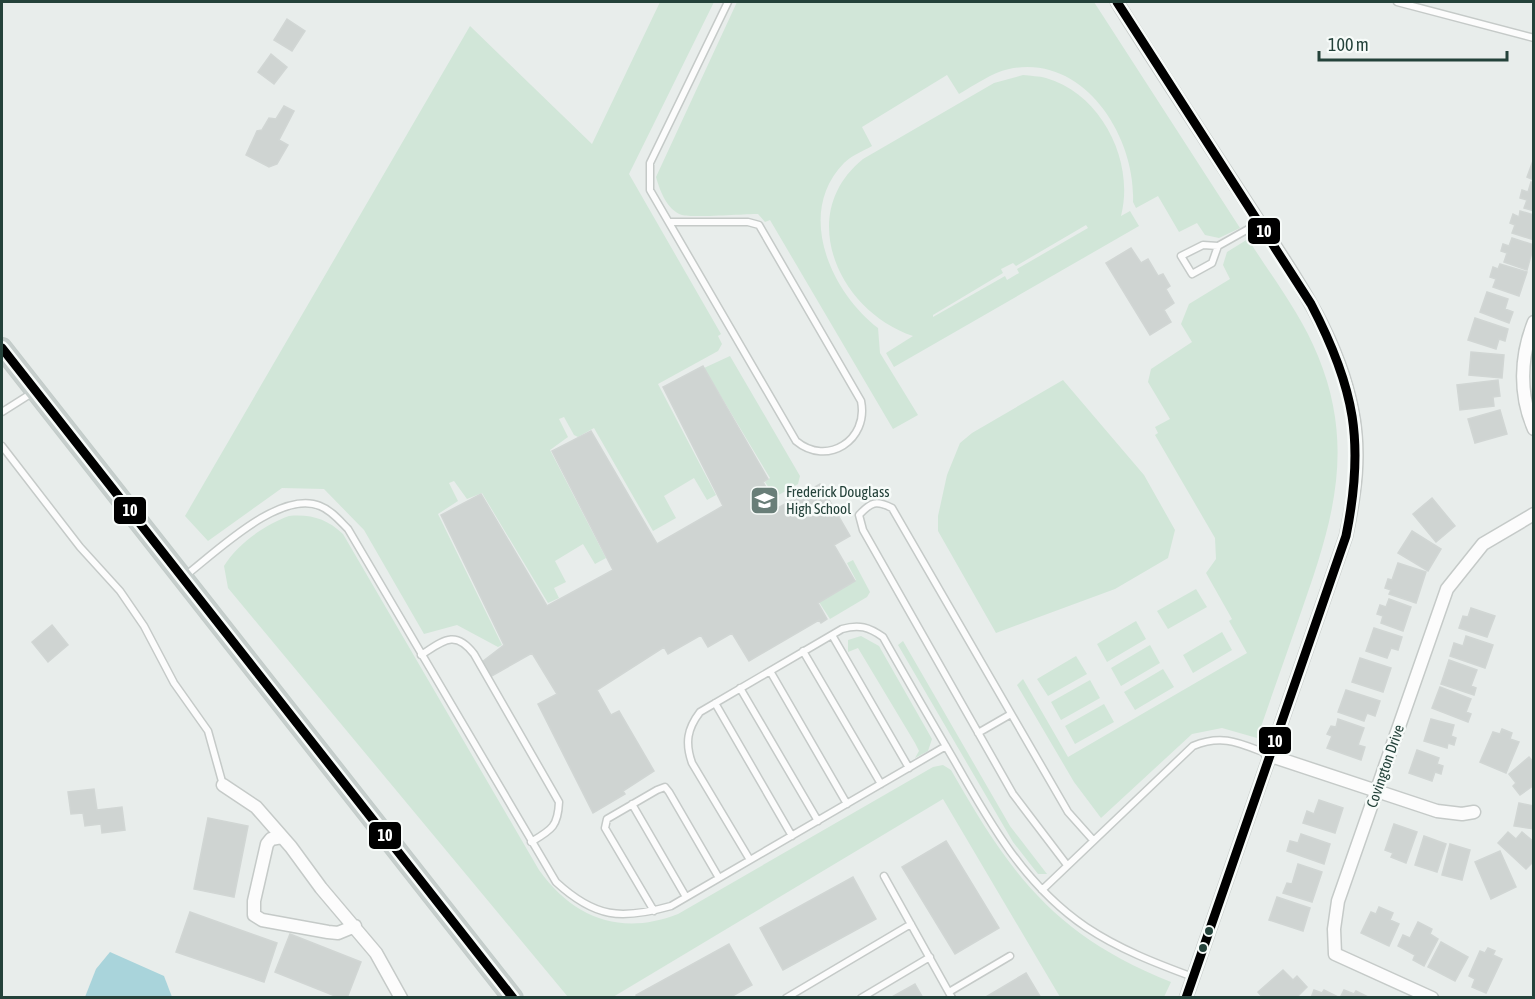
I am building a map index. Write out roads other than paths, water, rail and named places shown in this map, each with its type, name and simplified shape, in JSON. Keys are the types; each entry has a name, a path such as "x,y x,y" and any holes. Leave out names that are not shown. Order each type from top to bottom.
{"highway":[{"path":"2,348 513,998"}],"street":[{"path":"1117,2 1259,222 1332,342 1348,393 1357,446 1357,484 1346,536 1268,754 1186,998"},
{"path":"1533,322 1521,377 1533,429"},
{"name":"Covington Drive","path":"1432,998 1335,954 1334,929 1338,901 1447,590 1483,544 1533,514"},
{"path":"1268,754 1437,811 1462,814 1474,812"},
{"path":"223,785 256,807 282,837 321,888 376,953 401,998"},
{"path":"282,837 271,839 267,844 254,901 254,915 262,920 328,932 338,933 355,926"}],"lane":[{"path":"669,222 748,222 759,225 861,401 863,421 850,439 827,452 814,452 796,441 650,190 650,164 728,2"},
{"path":"1397,2 1533,38"},
{"path":"1218,246 1212,263 1192,274 1181,256 1203,245 1218,246 1259,222"},
{"path":"2,412 35,391"},
{"path":"2,446 80,547 120,591 144,626 174,682 208,731 223,785"},
{"path":"1067,865 1013,794 862,530 859,515 869,504 879,502 892,508 1068,812 1093,840"},
{"path":"183,579 270,511 301,503 319,505 348,529 556,882 575,900 594,910 620,916 671,906 946,746"},
{"path":"750,860 696,771 687,748 688,733 693,721 700,712 832,634 855,625 871,629 883,637 1014,857 1042,890 1085,926 1124,950 1193,977"},
{"path":"832,634 909,768"},
{"path":"421,655 446,640 457,639 466,643 474,654 559,802 559,819 550,831 531,842"},
{"path":"803,651 881,784"},
{"path":"771,671 847,804"},
{"path":"740,688 818,821"},
{"path":"715,703 792,836"},
{"path":"978,734 1011,714"},
{"path":"1042,890 1193,746 1217,739 1232,741 1268,754"},
{"path":"654,911 605,828 607,819 664,787 719,878"},
{"path":"632,804 686,897"},
{"path":"884,876 951,995 1010,956"},
{"path":"786,998 911,924"},
{"path":"861,998 930,957"}],"water":[{"path":"110,952 164,976 172,997 85,997 96,969"}],"place":[{"name":"Frederick Douglass High School","path":"765,500"}]}
